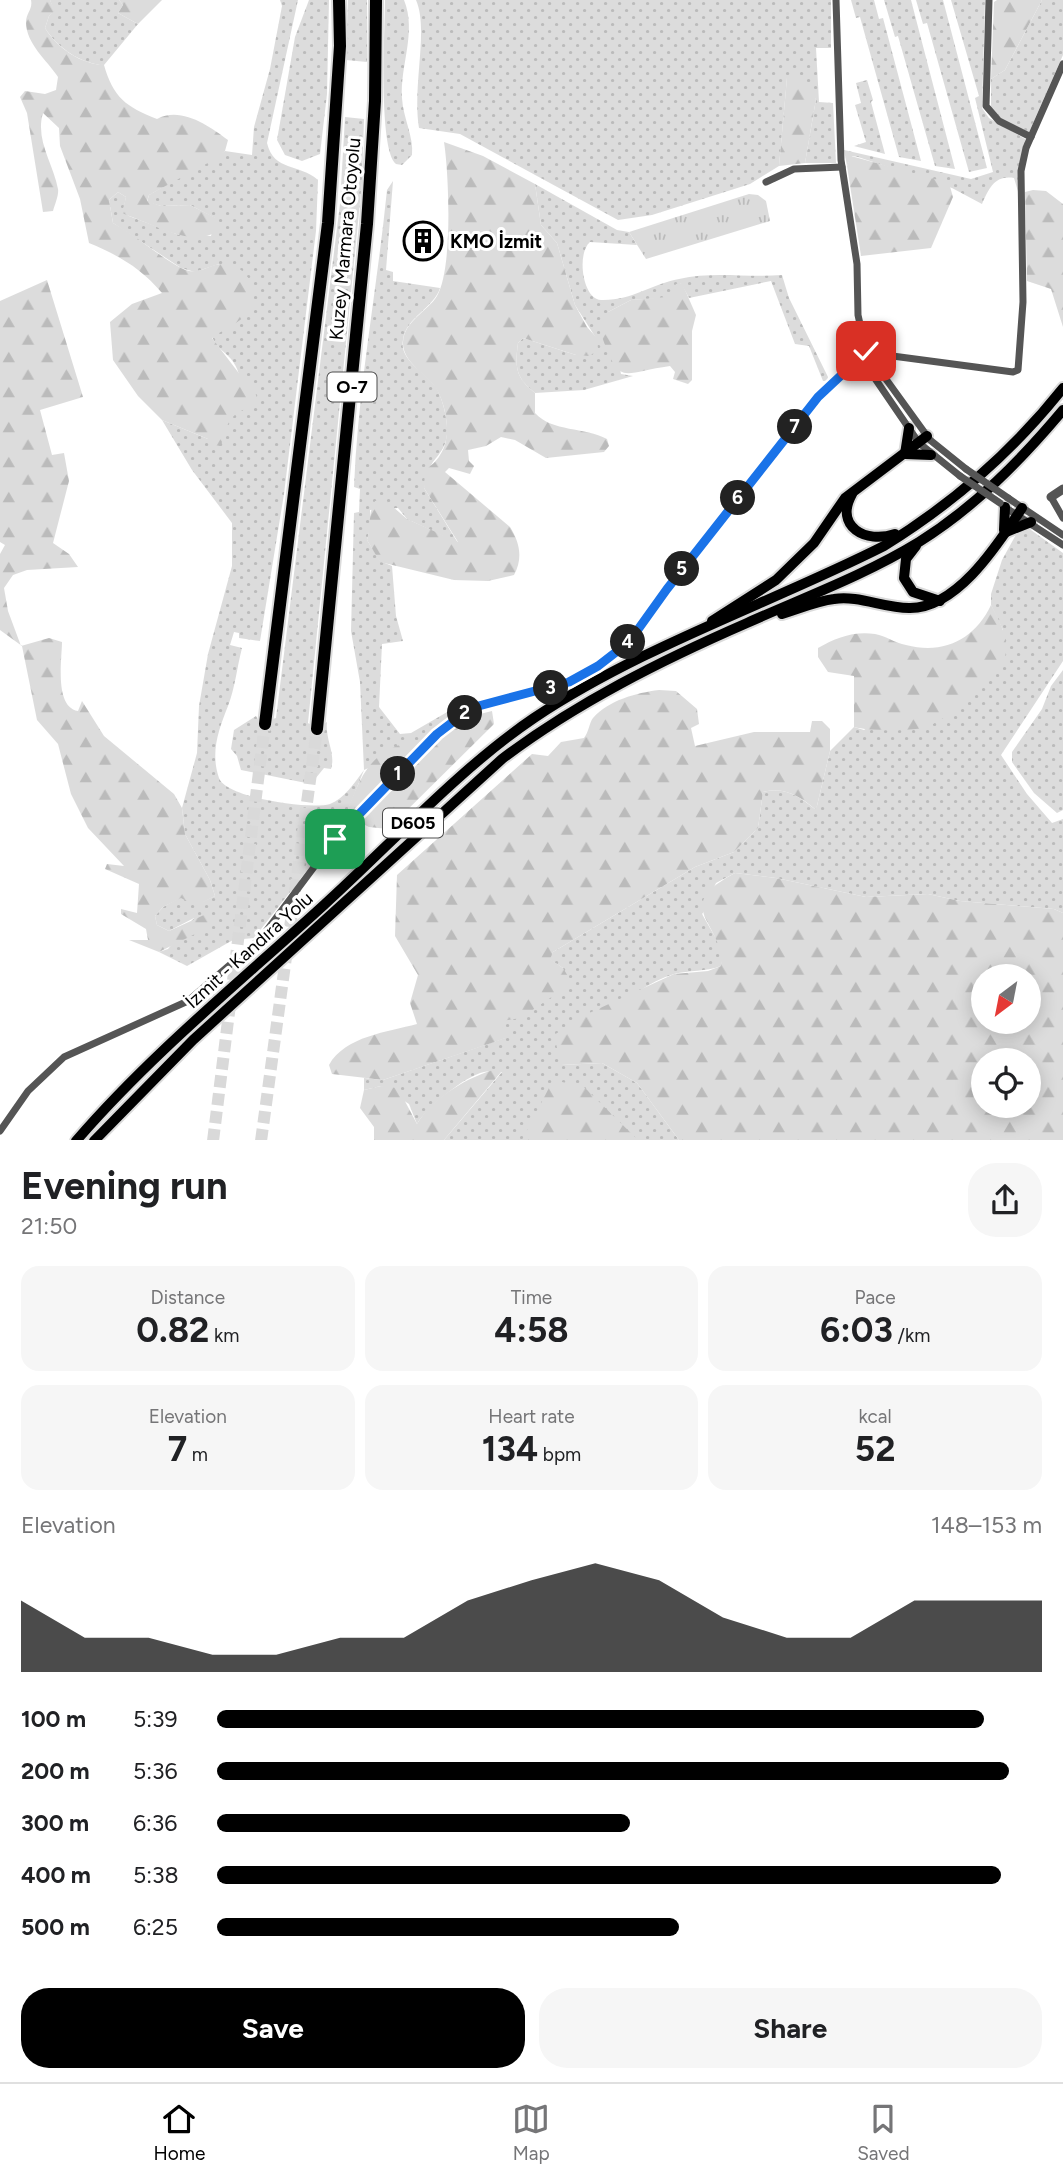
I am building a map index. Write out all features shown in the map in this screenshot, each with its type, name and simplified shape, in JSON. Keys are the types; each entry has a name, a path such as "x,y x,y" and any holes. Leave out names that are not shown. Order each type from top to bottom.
{"highway":[{"name":"Kuzey Marmara Otoyolu","path":"265,724 328,223 340,46 339,0"},
{"name":"Kuzey Marmara Otoyolu","path":"317,729 367,224 376,0"},
{"path":"696,633 831,573 914,528 1014,446 1063,388"},
{"path":"94,1140 193,1040 502,760 577,708 744,624 852,578 920,541 988,491 1030,449 1063,410"},
{"path":"905,454 909,428"},
{"path":"696,633 724,611 761,592 814,543 853,491 923,440"},
{"path":"905,454 931,455"},
{"path":"853,491 849,499 848,517 859,533 875,540 914,528"},
{"path":"1003,533 1004,503"},
{"path":"744,624 835,598 911,609 940,601 961,586 1020,511"},
{"path":"1003,533 1031,522"},
{"path":"920,541 906,559 904,578 913,592 940,601"},
{"name":"İzmit - Kandıra Yolu","path":"76,1140 124,1088 185,1031 501,744 565,699 696,633"}],"street":[{"path":"836,0 842,167 857,264 858,315 876,380 909,428 923,440 1004,503 1063,535"},
{"path":"989,0 986,106 992,116 1031,137"},
{"path":"0,1131 28,1091 64,1057 188,1001 261,938 335,839 437,734 471,708 502,702 569,682 598,666 640,629 667,589 818,397 850,367 869,358 885,355 1013,372 1018,370 1023,302 1021,171 1031,137 1063,64"},
{"path":"766,182 794,169 842,167"},
{"path":"874,370 883,374 931,455 963,472"},
{"path":"1063,489 1051,497 1063,518"},
{"path":"1020,511 1063,545"}],"green space":[{"path":"31,0 50,0 55,11 49,16 45,28 50,35 78,58 104,65 117,93 129,105 157,119 176,115 194,119 228,140 225,151 217,158 149,195 147,201 161,206 190,205 216,218 218,231 197,237 173,233 122,213 126,197 118,192 109,200 113,223 172,263 192,271 221,264 231,265 246,275 251,283 253,300 250,309 244,317 212,338 241,376 251,380 257,398 252,407 239,412 230,420 221,446 213,445 208,439 162,420 138,396 113,360 110,322 132,304 162,293 146,276 128,263 89,243 80,199 60,146 59,128 43,113 41,133 58,191 53,211 43,212 27,113 20,97 25,91 45,94 56,90 58,77 29,37 26,22"},
{"path":"50,0 119,0 123,5 118,13 138,24 104,65 95,64 70,53 56,42 45,28 54,11"},
{"path":"119,0 162,0 138,24 118,13 123,5"},
{"path":"280,0 298,0 267,143 275,159 318,180 316,231 284,494 260,641 239,638 239,633 234,632 230,645 242,648 219,732 215,759 219,778 225,785 252,797 288,804 320,805 335,802 349,790 364,770 341,827 254,938 233,940 187,966 159,952 168,949 194,918 169,931 157,925 155,916 163,907 181,897 196,905 215,896 210,880 185,834 182,808 197,753 199,706 208,654 232,566 232,523 192,470 162,420 208,439 239,410 240,383 235,365 212,337 225,328 219,264 195,272 181,268 113,223 109,200 118,192 126,197 123,212 129,216 179,235 211,236 215,218 190,205 161,206 147,202 149,195 225,151 252,155 254,127 270,69 282,6"},
{"path":"309,0 329,0 327,94 320,154 302,161 285,155 277,140 295,37"},
{"path":"348,0 367,0 367,62 346,60"},
{"path":"385,0 404,0 408,12 409,36 402,98 412,155 402,165 396,164 390,154 387,136 384,87"},
{"path":"416,0 831,0 831,48 816,48 819,102 833,103 836,163 805,163 816,99 787,78 779,166 750,184 652,215 618,220 460,134 419,128 417,94 421,27"},
{"path":"851,0 874,0 879,19 883,18 921,161 899,157 860,17 856,18"},
{"path":"884,0 911,0 955,169 935,166 898,36 895,37"},
{"path":"916,0 943,0 987,168 969,172 927,23 923,24"},
{"path":"951,0 985,0 982,108 989,118 1027,140 1019,195 1014,178 997,181 982,204 952,188 858,157 852,156 847,166 844,150 971,179 993,172 975,98 979,96"},
{"path":"1042,0 1063,0 1063,55 1029,132 1001,118 991,108 991,79 1005,70"},
{"path":"1042,0 1005,70 991,79 994,2"},
{"path":"801,77 816,99 805,163 779,166 787,78"},
{"path":"867,80 885,154 854,146 866,142 855,105 861,103 856,83"},
{"path":"345,117 364,119 362,182 308,723 317,729 327,722 332,763 331,769 324,768 311,784 241,770 237,756 231,749 234,730 256,716 260,723 276,718 340,204"},
{"path":"444,142 483,156 535,184 541,225 557,243 575,305 587,327 597,338 598,349 590,356 576,355 523,338 518,343 518,371 523,382 535,393 535,413 542,419 598,435 607,439 609,446 604,452 546,458 515,440 501,437 486,446 468,450 469,461 474,466 470,474 449,468 445,472 510,527 516,539 519,557 514,575 488,581 454,580 380,562 367,540 375,501 385,500 407,519 458,542 424,488 425,471 444,448 447,429 444,409 438,391 406,355 403,342 407,328 437,296 446,265 448,221"},
{"path":"851,156 949,183 953,197 931,248 861,256 847,166"},
{"path":"393,181 386,270 393,272 393,281 440,288 432,301 409,325 403,347 409,360 436,387 443,404 447,423 446,439 431,465 424,488 458,543 407,519 398,508 370,510 371,525 367,540 380,561 392,566 396,616 403,641 382,644 379,707 400,734 411,733 461,704 463,710 424,743 364,770 360,682 351,631 354,513 359,512 360,489 354,487 359,412 387,190"},
{"path":"535,184 617,230 629,232 637,245 590,242 583,256 583,266 586,285 595,298 622,298 669,281 692,277 782,275 789,298 828,377 827,381 823,381 809,346 795,344 771,281 689,298 681,283 667,298 631,300 608,312 621,374 633,376 584,390 535,393 523,382 518,371 518,343 523,338 576,355 596,338 575,305 557,243 541,225"},
{"path":"1046,191 1063,204 1063,327 1051,289 1027,281 1025,192"},
{"path":"749,194 758,195 766,201 770,221 646,259 629,232"},
{"path":"47,280 83,397 40,410 52,455 64,453 69,481 53,543 69,554 78,567 27,570 13,575 4,588 8,611 21,645 0,630 0,554 5,545 0,542 0,301"},
{"path":"682,283 696,315 692,331 692,380 688,384 673,379 675,372 670,366 631,373 617,369 600,331 608,312 631,300 667,297 676,284"},
{"path":"1031,530 1063,553 1063,661 1001,755 1027,794 1052,823 1063,819 1063,913 1054,909 960,901 928,894 866,897 776,878 735,873 716,883 702,914 722,949 721,966 674,974 642,989 613,1013 561,1065 602,1063 637,1083 679,1140 444,1140 502,1072 484,1072 457,1086 437,1102 417,1124 409,1104 381,1086 364,1090 364,1078 383,1080 505,1038 500,1021 563,968 549,959 553,952 695,867 734,852 758,828 763,792 792,794 816,810 830,751 854,727 864,730 1003,630 991,605 991,594 1002,560 1018,531"},
{"path":"991,605 1005,637 1005,657 993,676 973,696 938,721 922,728 892,730 854,727 854,676 828,672 818,657 818,648 845,636 867,633 920,648 945,646 957,642 976,627"},
{"path":"49,638 62,642 62,692 70,708 78,711 82,701 104,736 174,794 182,808 185,834 210,880 215,896 196,906 181,898 163,907 155,916 157,925 169,931 204,915 215,924 159,952 129,940 148,940 146,929 121,914 121,909 137,913 139,884 105,869 107,864 124,866 88,828 71,794 58,744 37,720 22,646"},
{"path":"1063,670 1063,810 1057,813 1034,793 1012,762 1012,752 1042,709 1051,686"},
{"path":"659,690 676,691 697,709 699,724 691,728 695,746 754,732 810,732 812,721 822,721 830,729 830,751 816,810 792,794 763,792 758,828 734,852 695,867 553,952 550,959 563,968 572,983 521,1018 501,1021 506,1038 383,1080 332,1074 329,1065 345,1047 368,1037 417,1024 410,1003 418,975 395,936 397,875 532,754 548,756 561,742 584,738 593,718 607,706 632,695"},
{"path":"492,711 494,724 388,829 369,827 357,821 457,724 468,717"},
{"path":"418,741 424,743 341,827 366,770 386,751"},
{"path":"735,873 776,878 866,897 928,894 960,901 1054,909 1063,913 1063,1140 679,1140 637,1083 602,1063 561,1065 554,1035 585,1015 674,974 708,971 721,966 720,951 704,916 702,906 705,896"},
{"path":"497,1069 502,1071 444,1140 374,1140 374,1127 360,1108 364,1090 381,1086 398,1088 417,1124 432,1105 452,1089"},
{"path":"562,1082 584,1087 638,1140 522,1140 551,1084"}],"tunnel":[{"path":"213,1140 265,724"},
{"path":"261,1140 317,729"}],"place":[{"name":"KMO İzmit","path":"423,241"}],"route":[{"path":"335,839 437,734 471,708 502,702 569,682 598,666 629,642 667,589 818,397 850,367 869,358 866,351"}]}
